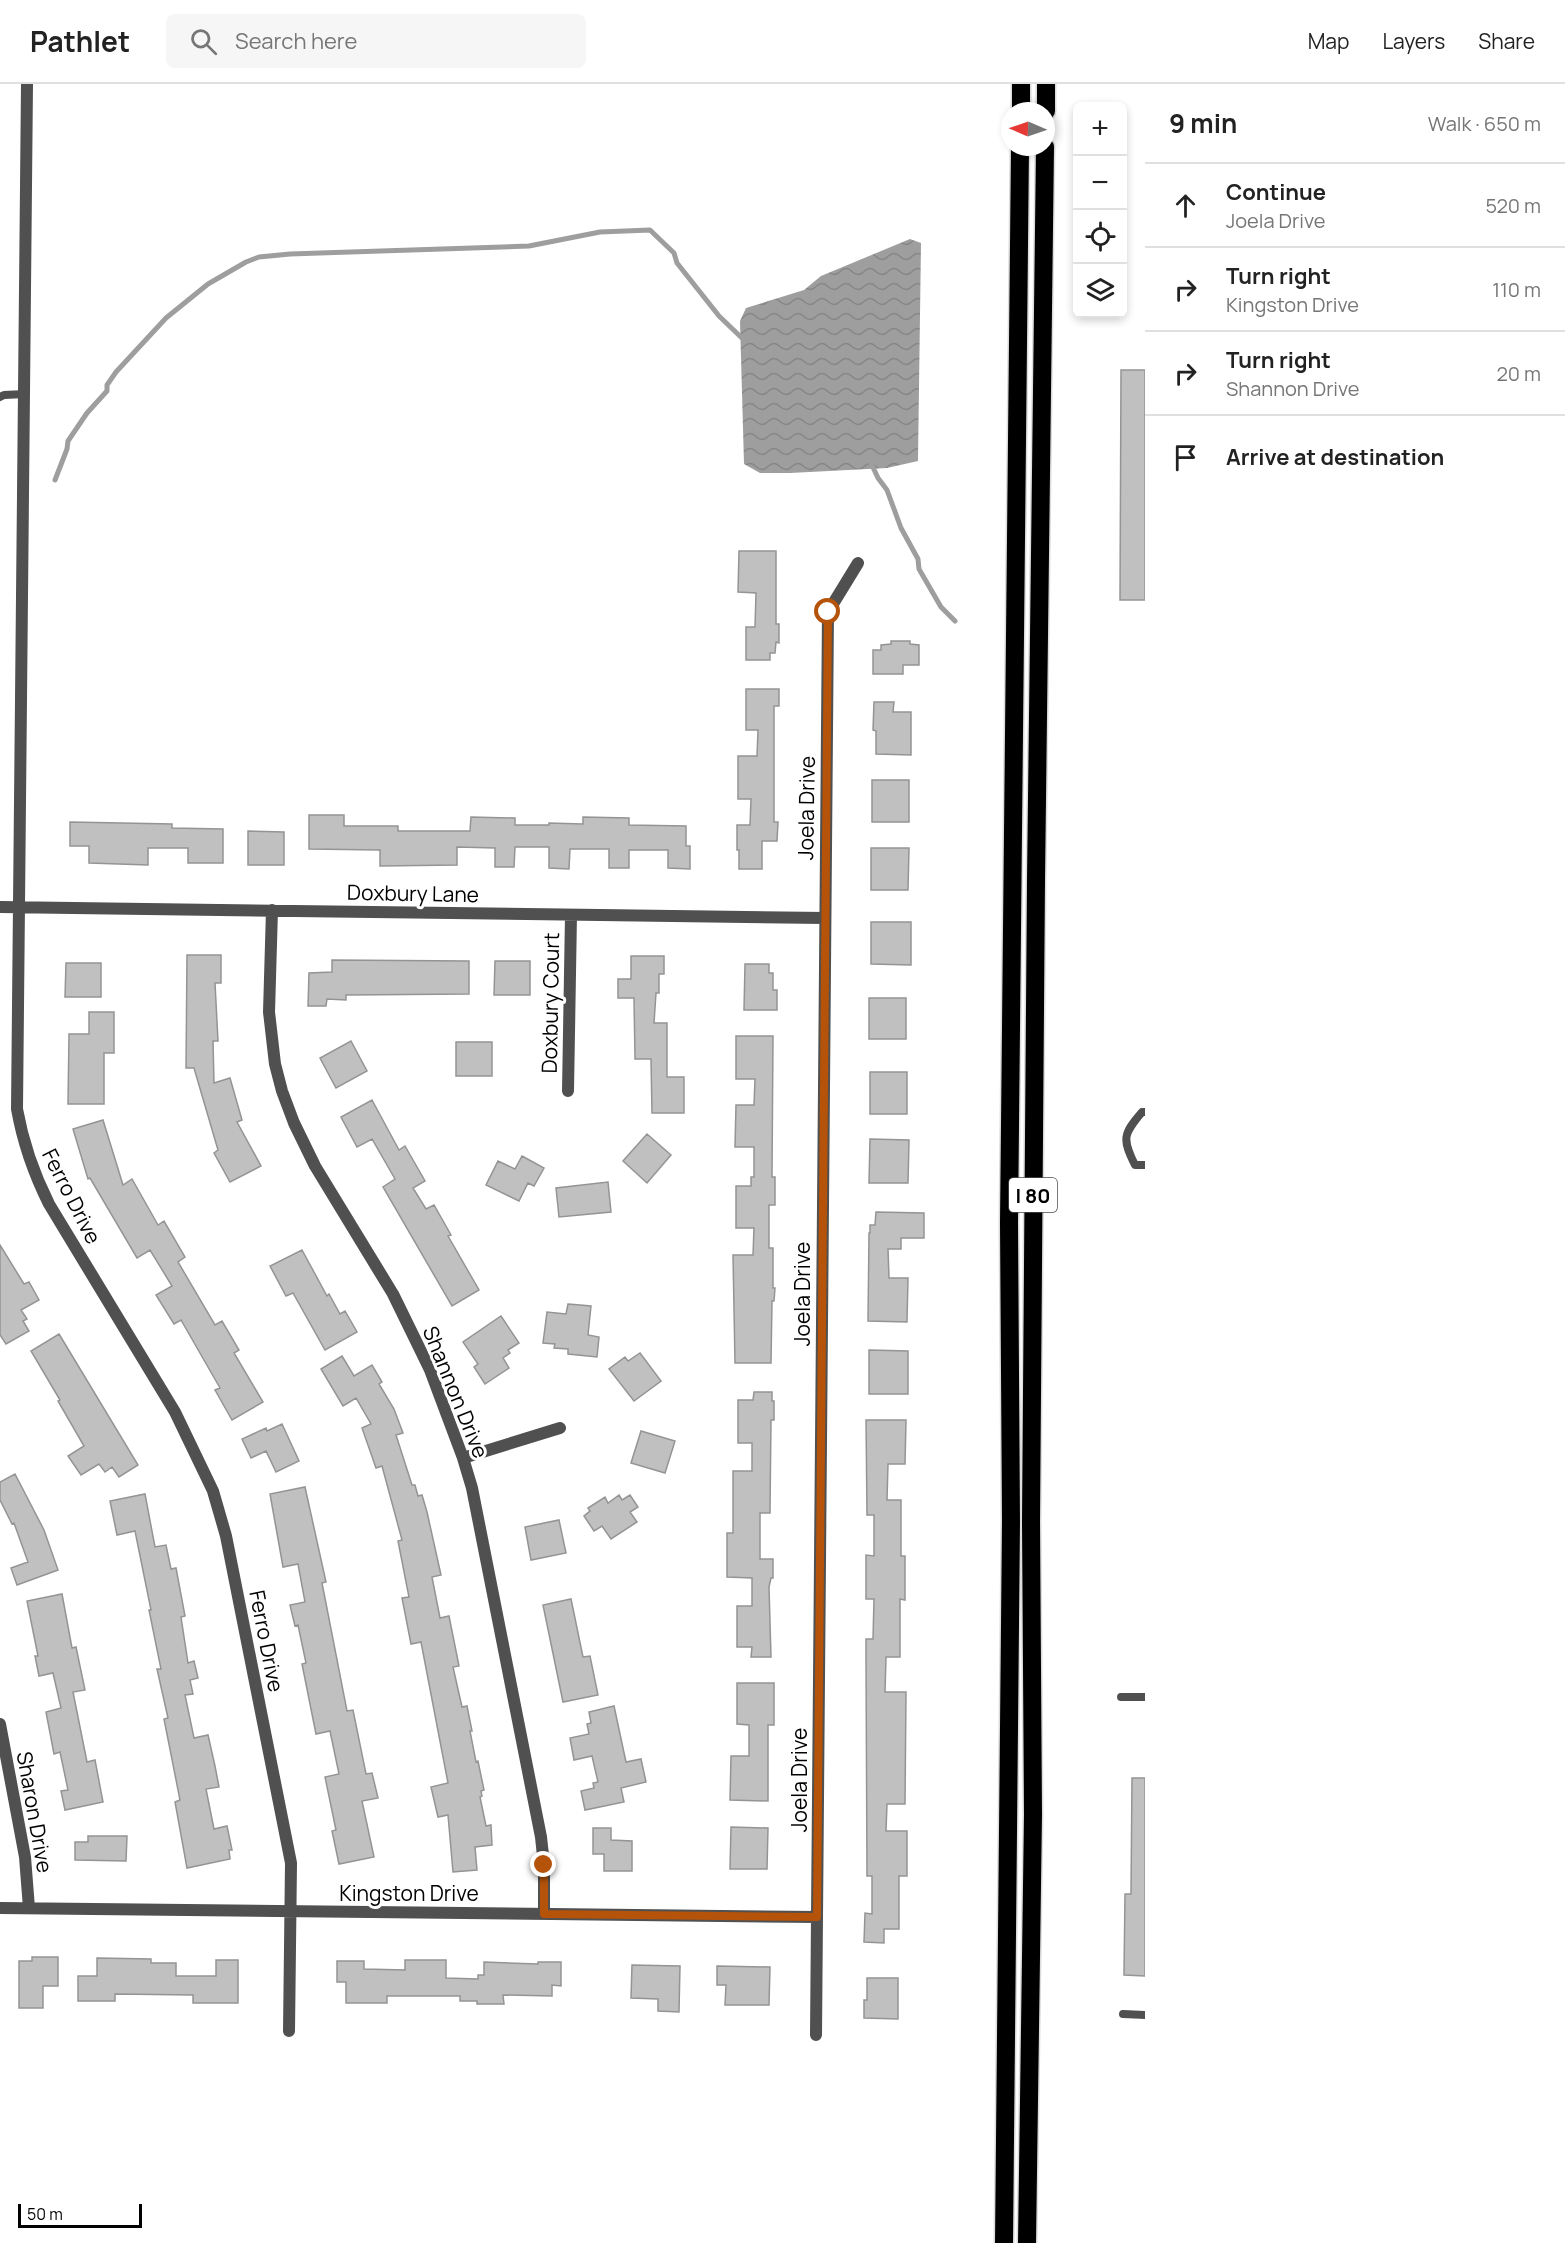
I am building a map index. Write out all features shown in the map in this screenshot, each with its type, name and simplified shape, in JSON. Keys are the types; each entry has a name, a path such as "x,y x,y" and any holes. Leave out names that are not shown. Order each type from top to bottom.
{"highway":[{"path":"1021,84 1021,102"},
{"path":"1046,84 1046,102"},
{"name":"I 80","path":"1004,2243 1011,1533 1009,1223 1020,156"},
{"name":"I 80","path":"1027,2243 1033,1814 1031,1510 1036,880 1045,156"}],"street":[{"name":"Ferro Drive","path":"27,84 17,1109 22,1138 34,1174 49,1204 175,1412 213,1491 226,1536 291,1863 290,2031"},
{"name":"Joela Drive","path":"816,2035 828,612 858,563"},
{"name":"Doxbury Lane","path":"0,907 825,918"},
{"name":"Shannon Drive","path":"272,910 268,1012 275,1064 282,1091 294,1123 315,1166 393,1294 430,1370 472,1488 532,1783 544,1865 544,1914"},
{"name":"Doxbury Court","path":"568,1091 571,915"},
{"path":"463,1458 560,1428"},
{"name":"Sharon Drive","path":"0,1724 25,1857 29,1908"},
{"name":"Kingston Drive","path":"0,1908 817,1917"}],"lane":[{"path":"1,395 25,394"},
{"path":"1145,1112 1142,1112 1128,1128 1126,1146 1135,1165 1145,1165"},
{"path":"1121,1697 1145,1697"},
{"path":"1123,2014 1145,2015"}],"water":[{"path":"910,239 921,243 918,461 887,468 790,473 760,473 744,464 740,321 746,308 804,290 821,276"}],"building":[{"path":"1121,370 1145,370 1145,600 1120,600"},
{"path":"739,551 776,551 776,624 779,624 779,643 776,642 775,653 770,653 770,660 746,660 746,627 755,627 756,593 738,592"},
{"path":"891,641 910,641 910,644 919,645 919,665 903,665 903,674 873,674 873,650 881,650 881,645 891,644"},
{"path":"746,689 779,689 779,706 774,706 774,822 778,822 777,841 762,841 762,869 739,869 739,850 737,850 737,825 750,825 751,799 738,799 738,756 757,756 758,730 746,730"},
{"path":"874,702 894,702 893,712 911,712 911,755 876,754 876,731 873,730"},
{"path":"872,780 909,780 909,822 872,822"},
{"path":"309,815 344,815 344,826 398,826 398,831 470,831 471,817 515,818 515,825 583,824 583,817 629,818 629,825 686,826 686,846 690,846 690,869 668,868 668,850 629,850 629,868 609,868 609,849 570,849 569,869 549,868 549,847 515,847 514,867 495,867 495,848 457,847 457,865 380,866 380,850 309,849"},
{"path":"70,822 172,824 172,828 223,829 223,863 188,863 188,848 148,848 148,865 89,863 89,846 70,846"},
{"path":"248,831 284,832 284,865 248,865"},
{"path":"871,848 909,848 908,890 871,890"},
{"path":"871,922 911,922 911,965 871,964"},
{"path":"187,955 221,955 221,983 215,983 218,1041 213,1041 214,1083 230,1078 242,1120 237,1122 261,1166 230,1182 214,1153 218,1150 194,1068 186,1068"},
{"path":"631,956 664,956 664,974 659,974 659,993 656,993 654,1023 667,1023 667,1077 684,1077 684,1113 652,1113 651,1059 635,1059 634,998 618,998 618,979 631,979"},
{"path":"332,960 469,961 469,994 346,995 346,1000 327,999 326,1006 308,1006 309,973 332,972"},
{"path":"495,961 530,961 530,995 494,995"},
{"path":"66,963 101,963 101,997 65,997"},
{"path":"745,964 769,964 769,973 773,973 773,990 777,990 777,1010 744,1010"},
{"path":"869,998 906,998 906,1039 869,1039"},
{"path":"89,1012 114,1012 114,1053 104,1053 104,1104 68,1104 69,1034 89,1034"},
{"path":"736,1036 773,1036 772,1177 775,1177 775,1205 769,1205 769,1248 773,1248 773,1288 775,1288 774,1301 772,1301 771,1363 735,1363 733,1255 753,1255 754,1228 736,1228 736,1186 751,1186 751,1177 754,1177 754,1147 735,1147 736,1105 754,1105 755,1079 736,1079"},
{"path":"351,1041 367,1071 336,1088 320,1058"},
{"path":"456,1042 492,1042 492,1076 456,1076"},
{"path":"870,1072 907,1072 907,1114 870,1114"},
{"path":"372,1100 399,1150 405,1146 425,1181 413,1188 426,1209 434,1205 451,1235 448,1236 479,1290 452,1306 383,1187 395,1179 372,1139 357,1147 341,1117"},
{"path":"103,1120 123,1185 132,1179 158,1225 164,1221 185,1257 178,1262 215,1325 222,1321 239,1350 234,1353 263,1402 232,1420 215,1390 220,1388 181,1320 174,1324 156,1295 172,1286 150,1250 137,1258 90,1178 88,1179 73,1129"},
{"path":"647,1134 671,1155 647,1183 623,1161"},
{"path":"870,1139 909,1140 908,1183 869,1183"},
{"path":"522,1156 544,1168 534,1186 528,1183 519,1201 486,1185 498,1161 515,1169"},
{"path":"608,1182 611,1212 559,1217 556,1188"},
{"path":"876,1212 924,1213 924,1238 901,1238 901,1249 888,1249 889,1278 908,1278 907,1322 868,1321 869,1233 870,1225 875,1225"},
{"path":"0,1245 24,1284 29,1282 39,1300 21,1310 27,1319 23,1321 29,1331 6,1344 0,1335"},
{"path":"302,1250 327,1296 329,1294 340,1314 345,1311 357,1332 325,1350 293,1293 286,1296 270,1266"},
{"path":"568,1304 591,1306 588,1335 599,1337 597,1357 568,1354 568,1349 554,1348 555,1344 543,1343 547,1312 566,1314"},
{"path":"501,1316 519,1343 508,1350 510,1353 503,1358 509,1368 485,1384 474,1367 478,1364 463,1342"},
{"path":"59,1334 138,1465 119,1477 112,1467 105,1472 99,1464 81,1475 68,1456 84,1446 31,1351"},
{"path":"869,1350 908,1351 908,1394 869,1394"},
{"path":"640,1353 661,1381 634,1401 609,1369 625,1357 628,1361"},
{"path":"342,1356 354,1376 372,1365 382,1382 379,1384 394,1409 403,1433 396,1435 412,1485 415,1485 418,1496 422,1495 427,1512 441,1575 432,1577 440,1618 449,1616 459,1666 453,1667 462,1707 467,1706 476,1762 478,1761 484,1790 481,1791 482,1796 480,1797 486,1826 491,1825 492,1845 475,1847 477,1870 453,1872 448,1815 438,1817 431,1787 448,1783 421,1642 411,1644 402,1598 409,1597 398,1541 402,1540 382,1466 376,1468 362,1428 371,1424 356,1398 343,1406 321,1369"},
{"path":"754,1392 772,1392 772,1401 774,1401 774,1420 771,1420 770,1513 760,1513 760,1559 773,1559 773,1578 771,1578 769,1587 771,1657 751,1657 752,1647 737,1647 737,1606 752,1606 752,1578 727,1577 727,1533 733,1533 733,1471 752,1471 752,1443 738,1443 738,1400 753,1400"},
{"path":"866,1420 906,1420 905,1464 888,1464 887,1500 901,1500 901,1556 905,1556 905,1600 900,1599 900,1657 886,1657 885,1692 906,1692 905,1804 887,1804 886,1831 907,1831 907,1876 899,1876 899,1929 884,1929 884,1943 864,1942 865,1913 872,1914 872,1876 867,1876 866,1639 873,1639 874,1599 866,1599 866,1555 874,1556 874,1515 867,1515"},
{"path":"282,1424 299,1461 276,1472 266,1451 251,1458 242,1439 266,1428 267,1431"},
{"path":"641,1431 675,1441 665,1473 631,1463"},
{"path":"15,1474 44,1530 58,1570 17,1585 11,1568 28,1562 14,1523 12,1524 0,1500 0,1482"},
{"path":"305,1487 326,1582 322,1583 347,1711 353,1710 366,1774 372,1773 378,1798 362,1801 374,1857 339,1864 332,1831 336,1830 325,1777 339,1774 330,1731 316,1734 302,1664 306,1663 298,1625 295,1626 290,1605 305,1602 298,1564 283,1567 270,1494"},
{"path":"145,1494 155,1547 166,1545 171,1569 176,1568 185,1616 181,1617 188,1663 194,1661 198,1678 190,1680 193,1694 185,1695 194,1738 208,1735 215,1766 219,1787 206,1789 214,1829 227,1826 232,1850 229,1850 230,1859 187,1868 175,1802 180,1800 164,1719 168,1718 157,1669 161,1669 135,1531 117,1535 110,1501"},
{"path":"619,1495 622,1500 630,1495 638,1507 630,1512 637,1522 611,1539 602,1526 594,1531 584,1516 590,1511 588,1508 605,1497 608,1503"},
{"path":"559,1520 566,1553 531,1560 525,1527"},
{"path":"62,1594 72,1648 76,1647 85,1690 73,1692 87,1762 95,1760 103,1802 65,1810 61,1791 68,1790 60,1752 54,1754 46,1712 61,1708 53,1673 39,1676 35,1656 38,1656 27,1601"},
{"path":"571,1599 583,1657 590,1656 598,1695 563,1702 543,1605"},
{"path":"737,1683 774,1683 774,1725 768,1725 768,1801 730,1800 731,1756 749,1756 749,1725 737,1724"},
{"path":"614,1706 626,1762 641,1759 646,1782 621,1788 624,1802 585,1810 581,1791 594,1788 593,1783 598,1782 592,1756 574,1760 570,1738 589,1734 587,1724 591,1723 589,1712"},
{"path":"1132,1778 1145,1778 1145,1976 1124,1975 1125,1894 1131,1894"},
{"path":"731,1827 768,1828 767,1869 730,1869"},
{"path":"593,1828 611,1828 611,1840 632,1841 632,1871 604,1871 604,1854 593,1854"},
{"path":"88,1836 127,1836 126,1861 75,1860 75,1842 88,1842"},
{"path":"32,1957 58,1957 58,1986 43,1986 43,2008 19,2008 19,1961 32,1961"},
{"path":"97,1958 151,1959 151,1963 176,1963 176,1976 216,1976 216,1960 238,1960 238,2003 193,2003 193,1995 115,1994 115,2001 78,2001 78,1976 97,1976"},
{"path":"405,1960 446,1960 446,1978 478,1979 478,1975 484,1975 484,1962 538,1964 538,1962 561,1962 561,1986 552,1985 552,1996 503,1995 504,2004 477,2004 477,2001 460,2001 460,1996 387,1996 387,2003 346,2003 346,1982 337,1982 337,1961 364,1961 364,1969 405,1970"},
{"path":"632,1965 680,1966 679,2012 658,2011 658,1999 631,1998"},
{"path":"717,1966 770,1967 769,2005 725,2005 726,1985 717,1985"},
{"path":"867,1978 898,1978 898,2019 864,2018"}],"waterway":[{"path":"55,480 68,441 87,413 107,391 107,385 116,372 166,318 208,284 259,257 529,246 600,232 650,230 674,253 677,263 719,316 745,341"},
{"path":"871,463 887,490 901,528 918,559 919,569 941,607 955,621"}],"route":[{"path":"544,1865 544,1914 817,1917 828,612"}]}
